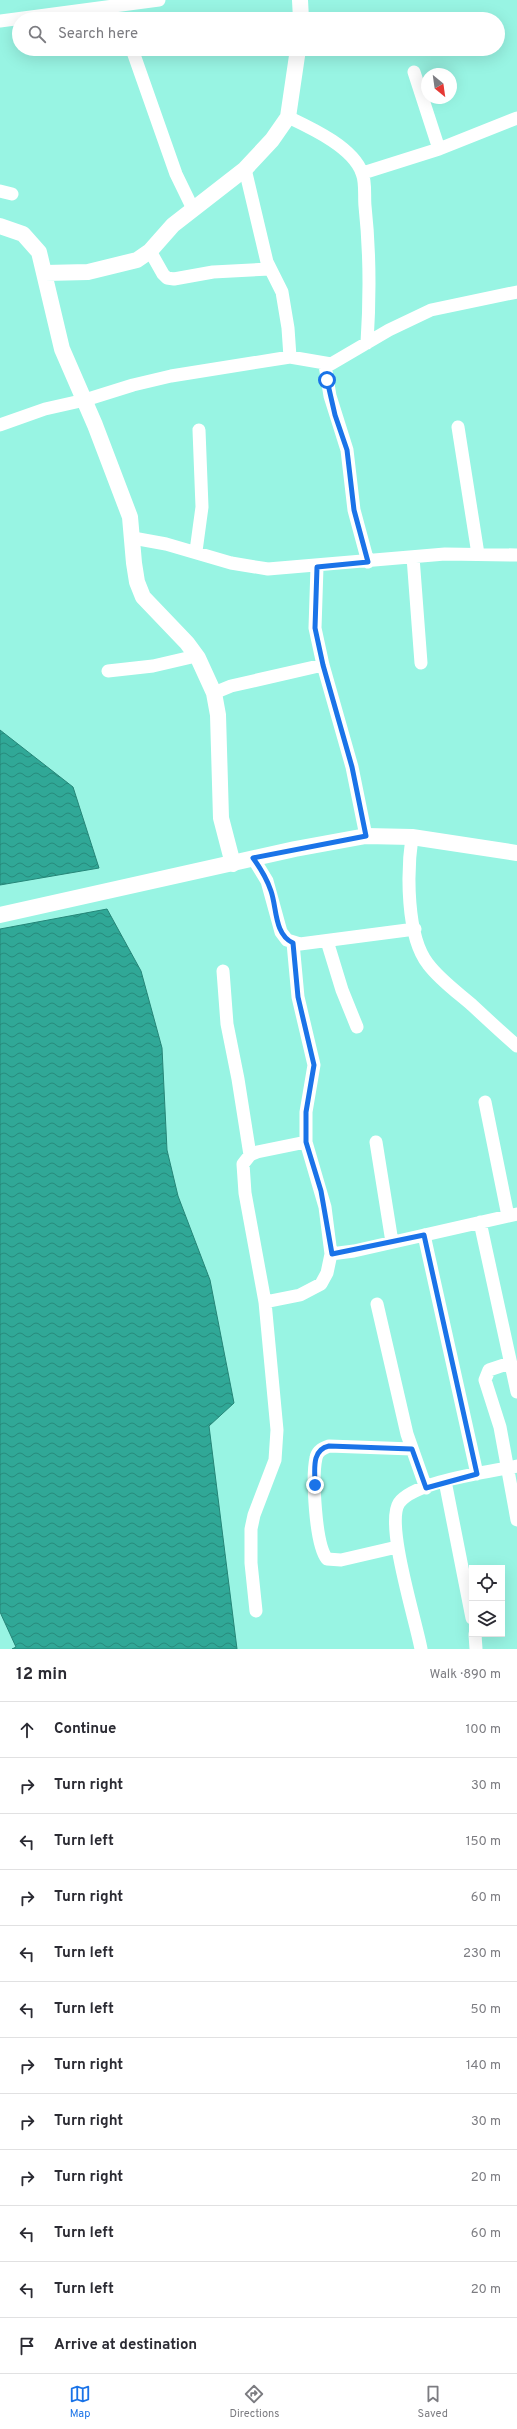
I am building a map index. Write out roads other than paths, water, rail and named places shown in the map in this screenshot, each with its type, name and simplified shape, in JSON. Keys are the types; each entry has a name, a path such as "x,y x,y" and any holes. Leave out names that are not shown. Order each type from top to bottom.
{"street":[{"path":"92,12 122,9 159,0"},
{"path":"300,0 301,12"},
{"path":"0,21 12,20"},
{"path":"134,56 176,174 193,210"},
{"path":"45,273 74,273 102,269 137,260 150,251 173,226 245,169 272,140 288,117 297,56"},
{"path":"414,72 439,149"},
{"path":"288,117 318,132 342,148 353,159 362,173 370,266 367,343"},
{"path":"362,173 439,149 517,118"},
{"path":"245,169 270,269 282,292 285,304 290,357"},
{"path":"0,226 14,230 31,242 39,252 62,349 85,400 130,517 137,582 143,596 196,656 214,692 218,715 221,818 233,864"},
{"path":"150,251 163,274 167,278 174,279 213,272 270,269"},
{"path":"0,425 45,409 85,400 133,385 171,376 290,357 308,359 325,365 338,362 367,343 431,310 517,292"},
{"path":"325,365 330,396 347,450 354,510 368,562"},
{"path":"458,427 478,554"},
{"path":"196,551 202,484 199,430"},
{"path":"133,538 196,551 252,567 268,569 317,567 413,557 478,554 517,555"},
{"path":"413,557 421,663"},
{"path":"317,567 314,610 315,628 323,665 352,767 366,836"},
{"path":"108,672 153,666 196,656"},
{"path":"214,692 231,686 323,665"},
{"path":"0,915 233,864 253,858 366,836 412,837 517,853"},
{"path":"412,837 408,877 415,929 420,951 427,963 517,1046"},
{"path":"253,858 267,881 280,932 287,940 293,943 327,941 415,929"},
{"path":"327,941 342,990 357,1027"},
{"path":"265,1302 300,1296 321,1284 327,1273 332,1254 323,1196 306,1142 306,1112 314,1065 298,997 293,943"},
{"path":"223,971 227,1024 238,1079 250,1155"},
{"path":"332,1254 512,1215 485,1102"},
{"path":"256,1610 251,1563 252,1529 254,1515 275,1460 277,1447 265,1302 243,1164 250,1155 306,1142"},
{"path":"376,1142 392,1242"},
{"path":"480,1222 517,1392"},
{"path":"424,1235 477,1474"},
{"path":"377,1304 412,1449 426,1488"},
{"path":"510,1363 490,1370 485,1380 512,1468 517,1520"},
{"path":"397,1547 341,1560 327,1559 323,1554 320,1540 315,1485 316,1457 323,1448 329,1446 412,1449"},
{"path":"421,1649 397,1547 395,1513 399,1504 407,1496 445,1481 512,1468"},
{"path":"445,1481 469,1603"},
{"path":"475,1637 476,1649"}],"water":[{"path":"0,730 73,787 99,868 0,885"},
{"path":"107,909 141,971 162,1048 167,1150 178,1196 210,1280 234,1403 209,1426 237,1649 12,1649 16,1647 0,1612 0,929"}]}
